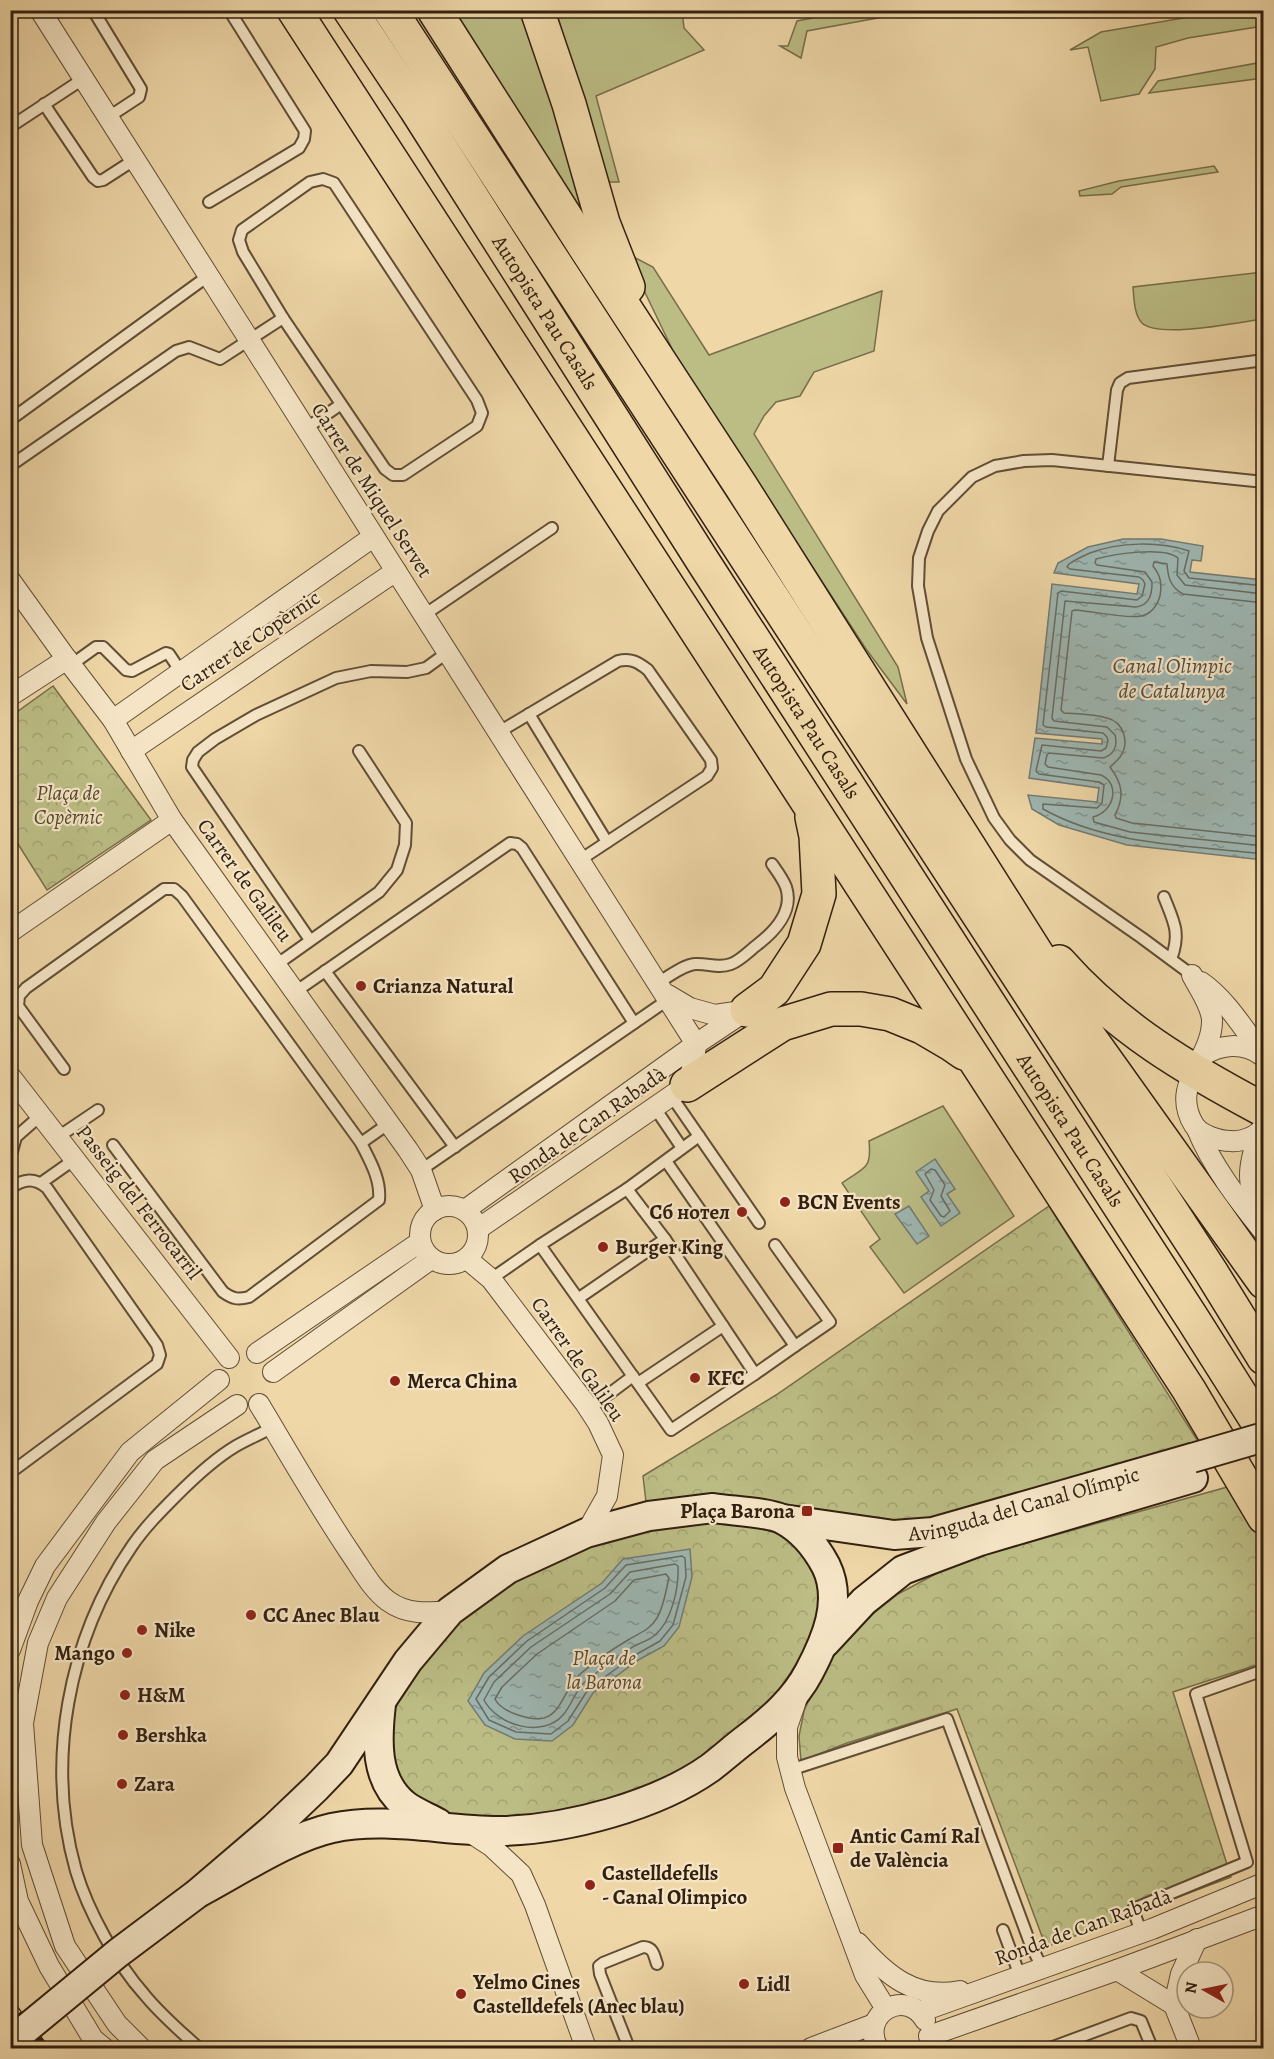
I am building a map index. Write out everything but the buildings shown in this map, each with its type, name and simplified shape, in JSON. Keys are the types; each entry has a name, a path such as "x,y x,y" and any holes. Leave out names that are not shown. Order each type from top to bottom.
{"highway":[{"path":"294,10 1189,1390 1263,1517"},
{"name":"Autopista Pau Casals","path":"350,10 416,109 710,572 1263,1432"},
{"name":"Autopista Pau Casals","path":"390,10 1041,1009 1211,1272 1263,1358"},
{"path":"401,10 461,121"},
{"path":"434,10 1090,1038 1263,1282"},
{"path":"537,10 569,104 603,223 654,353"},
{"path":"747,1010 774,990 804,944 819,894 816,836 810,807"},
{"path":"983,867 1048,950 1081,987 1134,1033 1198,1063 1262,1123"},
{"path":"680,1090 782,1024 831,1009 861,1009 890,1014 922,1027 951,1044 977,1065"}],"street":[{"name":"Carrer de Miquel Servet","path":"40,10 696,1044"},
{"name":"Carrer de Copèrnic","path":"113,720 373,537"},
{"name":"Carrer de Copèrnic","path":"130,751 396,571"},
{"name":"Carrer de Galileu","path":"10,580 113,720 172,820 421,1170 435,1210"},
{"path":"10,696 69,662"},
{"path":"10,932 172,820"},
{"path":"1192,975 1211,1012 1212,1021 1209,1042 1188,1085 1187,1112 1217,1167 1263,1232"},
{"path":"1192,975 1209,988 1263,1057"},
{"name":"Carrer de Miquel Servet","path":"665,992 690,1008 715,1015 747,1010"},
{"name":"Ronda de Can Rabadà","path":"465,1210 747,1010"},
{"name":"Ronda de Can Rabadà","path":"478,1228 680,1090 694,1062 696,1044"},
{"path":"1198,1063 1217,1049 1236,1046 1256,1052 1263,1057"},
{"name":"Passeig del Ferrocarril","path":"10,1076 229,1358"},
{"path":"1197,1129 1227,1141 1238,1141 1262,1123"},
{"path":"1262,1123 1257,1169 1249,1182 1259,1203 1263,1224"},
{"path":"451,1205 465,1210 478,1228 478,1244 467,1259 447,1265 431,1259 420,1242 421,1225 435,1210 451,1205"},
{"path":"257,1353 420,1242"},
{"path":"273,1372 431,1259"},
{"name":"Carrer de Galileu","path":"467,1259 491,1280 589,1409 613,1455 607,1496 586,1533"},
{"path":"245,1351 257,1353 268,1361 273,1372 274,1386 270,1394 259,1404 246,1407 237,1405 223,1393 219,1380 223,1365 236,1353 245,1351"},
{"path":"13,1641 45,1566 130,1452 219,1380"},
{"path":"259,1404 324,1514 374,1586 388,1601 405,1610 424,1613 450,1611"},
{"path":"141,2049 117,2024 65,1946 32,1845 23,1723 38,1643 57,1598 106,1521 155,1460 237,1405"},
{"name":"Avinguda del Canal Olímpic","path":"823,1645 864,1601 903,1570 980,1540 1193,1468 1263,1437"},
{"name":"Avinguda del Canal Olímpic","path":"781,1519 894,1535 925,1533 1193,1468 1263,1458"},
{"path":"10,2042 118,1953 198,1893 274,1828 316,1788 339,1764 408,1661 450,1611 508,1569 586,1533 649,1516 713,1508 781,1519 799,1531 814,1546 826,1567 831,1582 832,1613 823,1645 800,1690 787,1727 787,1758 803,1810 880,2017 874,2040 878,2049"},
{"path":"10,1612 13,1641"},
{"path":"198,1893 288,1844 329,1828 368,1822 503,1831 573,1822 637,1804 708,1769 758,1730 800,1690"},
{"path":"381,1702 377,1741 380,1766 392,1791 405,1804 491,1846 521,1874 535,1905 586,2049"},
{"path":"10,1864 18,1901 49,1966 93,2039 104,2049"},
{"name":"Ronda de Can Rabadà","path":"812,2049 902,2005 918,2011 1141,1932 1263,1883"},
{"path":"918,2011 928,2026 926,2042 1263,1916"},
{"path":"1117,1970 1121,1954 1126,1946 1141,1932"},
{"path":"851,1935 878,1966 909,1986 943,1994 995,1984"},
{"path":"1191,2049 1174,2005 1181,1974 1197,1939"},
{"path":"1117,1970 1174,2005"}],"lane":[{"path":"93,10 141,88 139,97 107,118"},
{"path":"209,202 299,148 304,139 305,130 229,10"},
{"path":"10,127 83,79"},
{"path":"44,105 98,181 134,160"},
{"path":"323,179 334,183 477,400 482,413 477,426 403,475 393,475 385,469 340,405 283,318 243,252 239,240 242,230 310,182 323,179"},
{"path":"10,420 207,276"},
{"path":"10,466 176,351 189,347 220,359 283,318"},
{"path":"1108,466 1117,390 1120,383 1128,378 1263,360"},
{"path":"304,429 340,405"},
{"path":"1192,975 1030,860 1010,840 994,819 966,759 927,638 918,586 920,558 928,531 938,511 972,477 995,466 1024,461 1052,460 1263,482"},
{"path":"424,615 552,528"},
{"path":"69,662 96,647 103,647 126,670 132,671 166,653 182,672"},
{"path":"310,940 192,766 193,760 198,752 215,739 256,715 336,678 371,671 407,672 426,668 448,652"},
{"path":"499,732 618,661 628,659 648,670 711,760 712,768 707,776 580,860"},
{"path":"529,714 608,842"},
{"path":"276,965 379,892 397,870 405,845 406,823 359,751"},
{"path":"295,992 510,843 522,848 634,1023"},
{"path":"421,1170 634,1023 687,966 698,964 722,967 735,963 772,933 786,908 788,895 786,885 772,864"},
{"path":"64,1069 18,1006 19,996 26,988 164,889 174,889 182,896 361,1143 377,1178 380,1189 379,1200 249,1297 232,1298 223,1292 113,1145"},
{"path":"1164,897 1176,928 1177,943 1172,959"},
{"path":"326,971 455,1147"},
{"path":"680,1090 699,1136 759,1222"},
{"path":"656,1108 682,1148"},
{"path":"57,1137 99,1110"},
{"path":"10,1159 13,1134 41,1115"},
{"path":"361,1143 388,1124"},
{"path":"491,1280 540,1245 627,1189 699,1136"},
{"path":"41,1183 75,1159"},
{"path":"666,1161 795,1346"},
{"path":"10,1188 21,1180 32,1180 47,1188 150,1336 160,1355 157,1364 10,1473"},
{"path":"627,1189 665,1239 755,1374"},
{"path":"579,1298 665,1239"},
{"path":"540,1245 671,1430 830,1322 775,1245"},
{"path":"589,1409 723,1326"},
{"path":"199,2049 143,1994 120,1962 93,1914 76,1872 63,1800 62,1762 68,1704 75,1668 93,1618 104,1592 132,1546 151,1521 199,1474 235,1447 273,1427"},
{"path":"1141,1932 1133,1909 1247,1862 1196,1694 1263,1670"},
{"path":"790,1770 947,1719 1030,1943 1042,1968"},
{"path":"1004,1930 1020,1976"},
{"path":"628,2049 599,1966 643,1947 649,1947 652,1950 657,1964"},
{"path":"1050,2049 1131,2018 1141,2021 1152,2049"}],"green space":[{"path":"854,10 916,11 807,31 801,58 780,46 788,46 797,21"},
{"path":"1230,10 1263,11 1263,26 1188,38 1156,47 1155,69 1139,94 1101,101 1088,47 1070,50 1101,32"},
{"path":"450,11 526,11 595,240"},
{"path":"556,11 682,11 684,28 704,50 596,96 619,182 602,182 580,90"},
{"path":"1263,62 1263,78 1149,93 1158,81"},
{"path":"1214,166 1218,172 1121,187 1112,194 1080,196 1079,191 1119,181"},
{"path":"626,253 653,267 709,355 882,291 874,351 814,372 800,396 776,402 764,416 754,434 898,667 907,704 866,649 676,357"},
{"path":"1263,272 1263,319 1200,328 1165,330 1151,328 1142,323 1137,316 1133,287"},
{"name":"Plaça de Copèrnic","path":"53,686 151,820 47,890 11,833 10,717"},
{"path":"943,1106 1014,1216 904,1293 870,1247 880,1239 842,1183 868,1163 869,1141"},
{"path":"1049,1206 1199,1443 942,1517 900,1521 753,1500 683,1497 646,1502 643,1476 776,1395"},
{"path":"1231,1486 1263,1541 1263,1663 1173,1692 1231,1877 1046,1947 957,1709 847,1743 801,1761 799,1736 804,1711 818,1679 833,1654 859,1625 898,1594 958,1562"},
{"name":"Plaça de la Barona","path":"710,1519 756,1524 797,1543 820,1583 821,1610 815,1635 778,1692 748,1722 702,1758 662,1779 612,1800 572,1812 482,1818 459,1816 432,1808 411,1795 391,1759 389,1730 403,1684 459,1623 531,1568 638,1529"}],"water":[{"name":"Canal Olimpic de Catalunya","path":"1123,539 1161,539 1203,546 1201,561 1192,560 1190,572 1263,580 1263,860 1127,845 1059,825 1032,809 1028,795 1097,802 1099,788 1029,778 1035,738 1102,744 1102,739 1036,733 1052,584 1137,594 1139,584 1054,573 1058,563 1088,547"},
{"path":"935,1159 955,1189 947,1194 960,1213 941,1226 921,1197 929,1191 916,1172"},
{"path":"909,1206 929,1236 917,1244 895,1214"},
{"path":"690,1549 692,1577 679,1627 664,1646 640,1659 593,1693 573,1725 552,1741 515,1739 485,1725 468,1701 484,1673 523,1636 602,1583 623,1559"}],"railway":[{"path":"10,2002 46,2048"},
{"path":"10,2017 35,2048"}],"place":[{"name":"Crianza Natural","path":"361,986"},
{"name":"BCN Events","path":"785,1202"},
{"name":"Сб нотел","path":"742,1212"},
{"name":"Burger King","path":"603,1247"},
{"name":"KFC","path":"695,1378"},
{"name":"Merca China","path":"395,1381"},
{"name":"Plaça Barona","path":"807,1511"},
{"name":"CC Anec Blau","path":"251,1615"},
{"name":"Nike","path":"142,1630"},
{"name":"Mango","path":"127,1653"},
{"name":"H&M","path":"125,1695"},
{"name":"Bershka","path":"123,1735"},
{"name":"Zara","path":"122,1784"},
{"name":"Antic Camí Ral de València","path":"838,1848"},
{"name":"Castelldefells - Canal Olimpico","path":"590,1885"},
{"name":"Lidl","path":"744,1984"},
{"name":"Yelmo Cines Castelldefels (Anec blau)","path":"461,1994"}]}
